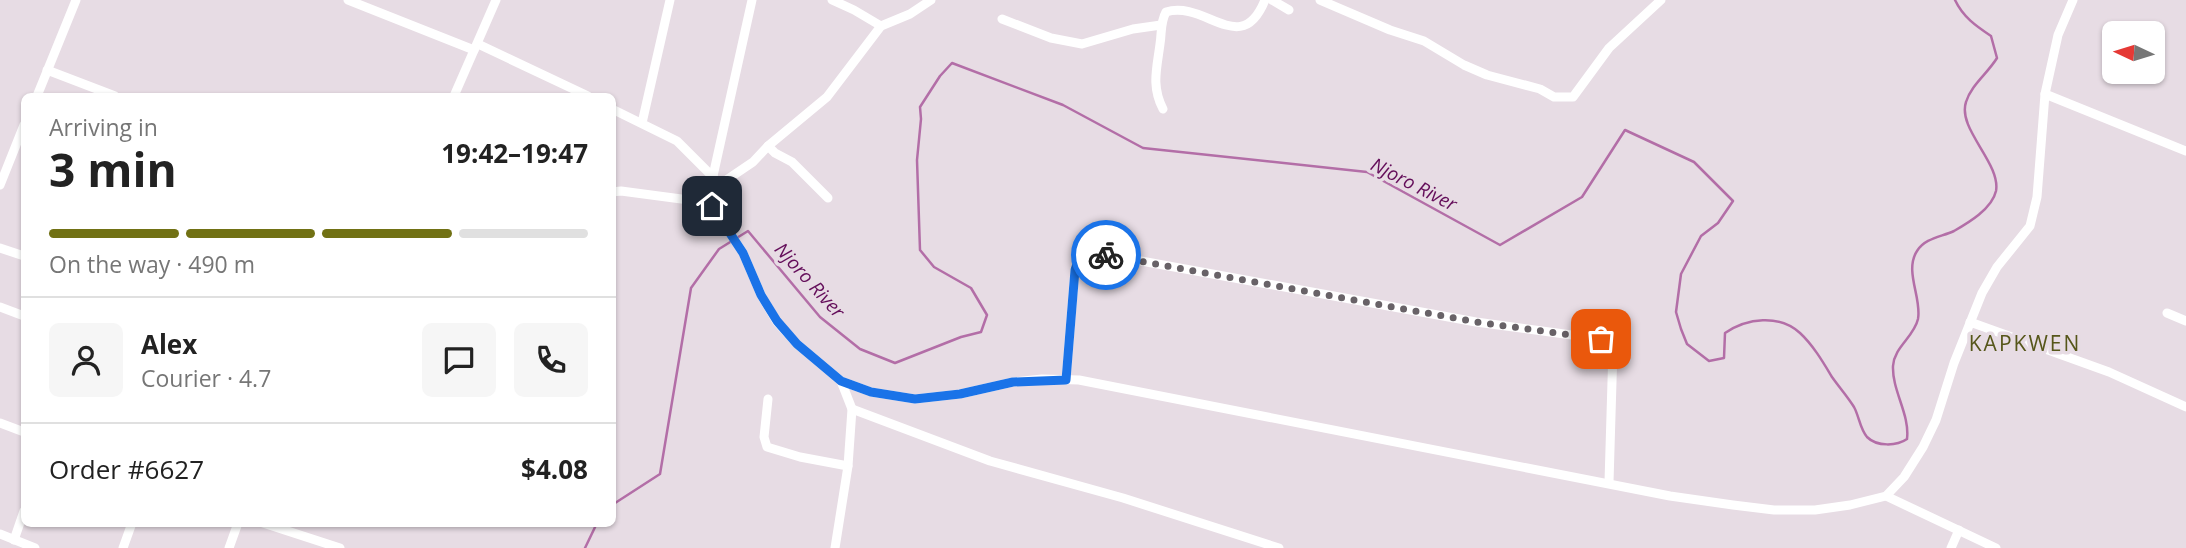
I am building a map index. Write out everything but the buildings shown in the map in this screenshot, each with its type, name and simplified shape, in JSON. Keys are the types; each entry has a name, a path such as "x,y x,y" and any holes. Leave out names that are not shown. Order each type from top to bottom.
{"street":[{"path":"38,93 76,0"},
{"path":"348,0 476,47 581,93"},
{"path":"455,93 496,0"},
{"path":"642,123 670,0"},
{"path":"704,202 716,181 752,0"},
{"path":"832,0 881,26"},
{"path":"716,181 753,162 768,146 827,97 881,26 910,14 931,0"},
{"path":"1163,109 1155,87 1161,25 1166,12 1184,8 1234,26 1244,26 1258,16 1265,0"},
{"path":"1272,0 1289,10"},
{"path":"1320,0 1390,30 1424,41 1475,70 1564,98 1573,97 1609,48 1661,0"},
{"path":"616,192 704,202 712,206 743,253 761,295 777,321 797,344 841,381 871,392 915,399 960,394 1013,382 1079,380 1670,496 1774,510 1815,510 1886,496 1904,477 1923,447 1936,420 1982,293 1997,267 2030,226 2037,197 2045,94 2058,35 2073,0"},
{"path":"1002,19 1051,38 1082,44 1133,29 1161,25"},
{"path":"47,70 107,93"},
{"path":"2045,94 2186,152"},
{"path":"616,111 677,141 716,181"},
{"path":"0,185 21,132"},
{"path":"768,146 792,162 828,198"},
{"path":"0,248 21,255"},
{"path":"1066,380 1075,270 1078,261 1086,254 1096,253 1476,322 1601,339 1609,342 1613,348 1609,482"},
{"path":"0,307 21,315"},
{"path":"2167,313 2186,321"},
{"path":"1970,322 2109,372 2186,407"},
{"path":"835,548 848,466 852,408 841,381"},
{"path":"768,399 764,437 767,447 800,457 848,466"},
{"path":"852,408 990,461 1123,498 1279,548"},
{"path":"0,423 21,431"},
{"path":"1886,496 1997,548"},
{"path":"11,542 21,518"},
{"path":"123,548 131,527"},
{"path":"229,548 237,527"},
{"path":"275,527 340,548"},
{"path":"1951,548 1959,530"},
{"path":"0,534 11,542 35,548"}],"waterway":[{"name":"Njoro River","path":"616,502 660,474 691,288 719,249 748,231 820,317 860,349 895,363 981,332 987,315 971,288 934,267 920,250 917,160 920,107 952,63 1063,105 1143,148 1367,172 1500,245 1582,197 1625,130 1694,162 1733,201 1718,223 1701,236 1681,274 1676,312 1687,344 1709,361 1724,358 1725,333 1743,324 1763,320 1792,327 1818,354 1856,411 1867,437 1881,444 1903,441 1907,439 1907,430 1893,366 1897,353 1918,319 1913,259 1924,243 1954,231 1979,215 1990,204 1996,191 1992,169 1973,135 1965,112 1972,90 1997,58 1991,36 1975,25 1955,0"},
{"name":"Njoro River","path":"585,548 595,527"}],"way so far":[{"path":"1106,255 1476,322 1601,339"}],"district":[{"name":"KAPKWEN","path":"2025,344"}],"route":[{"path":"712,206 743,253 761,295 777,321 797,344 841,381 871,392 915,399 960,394 1013,382 1066,380 1075,270 1078,261 1086,254 1106,255"}]}
